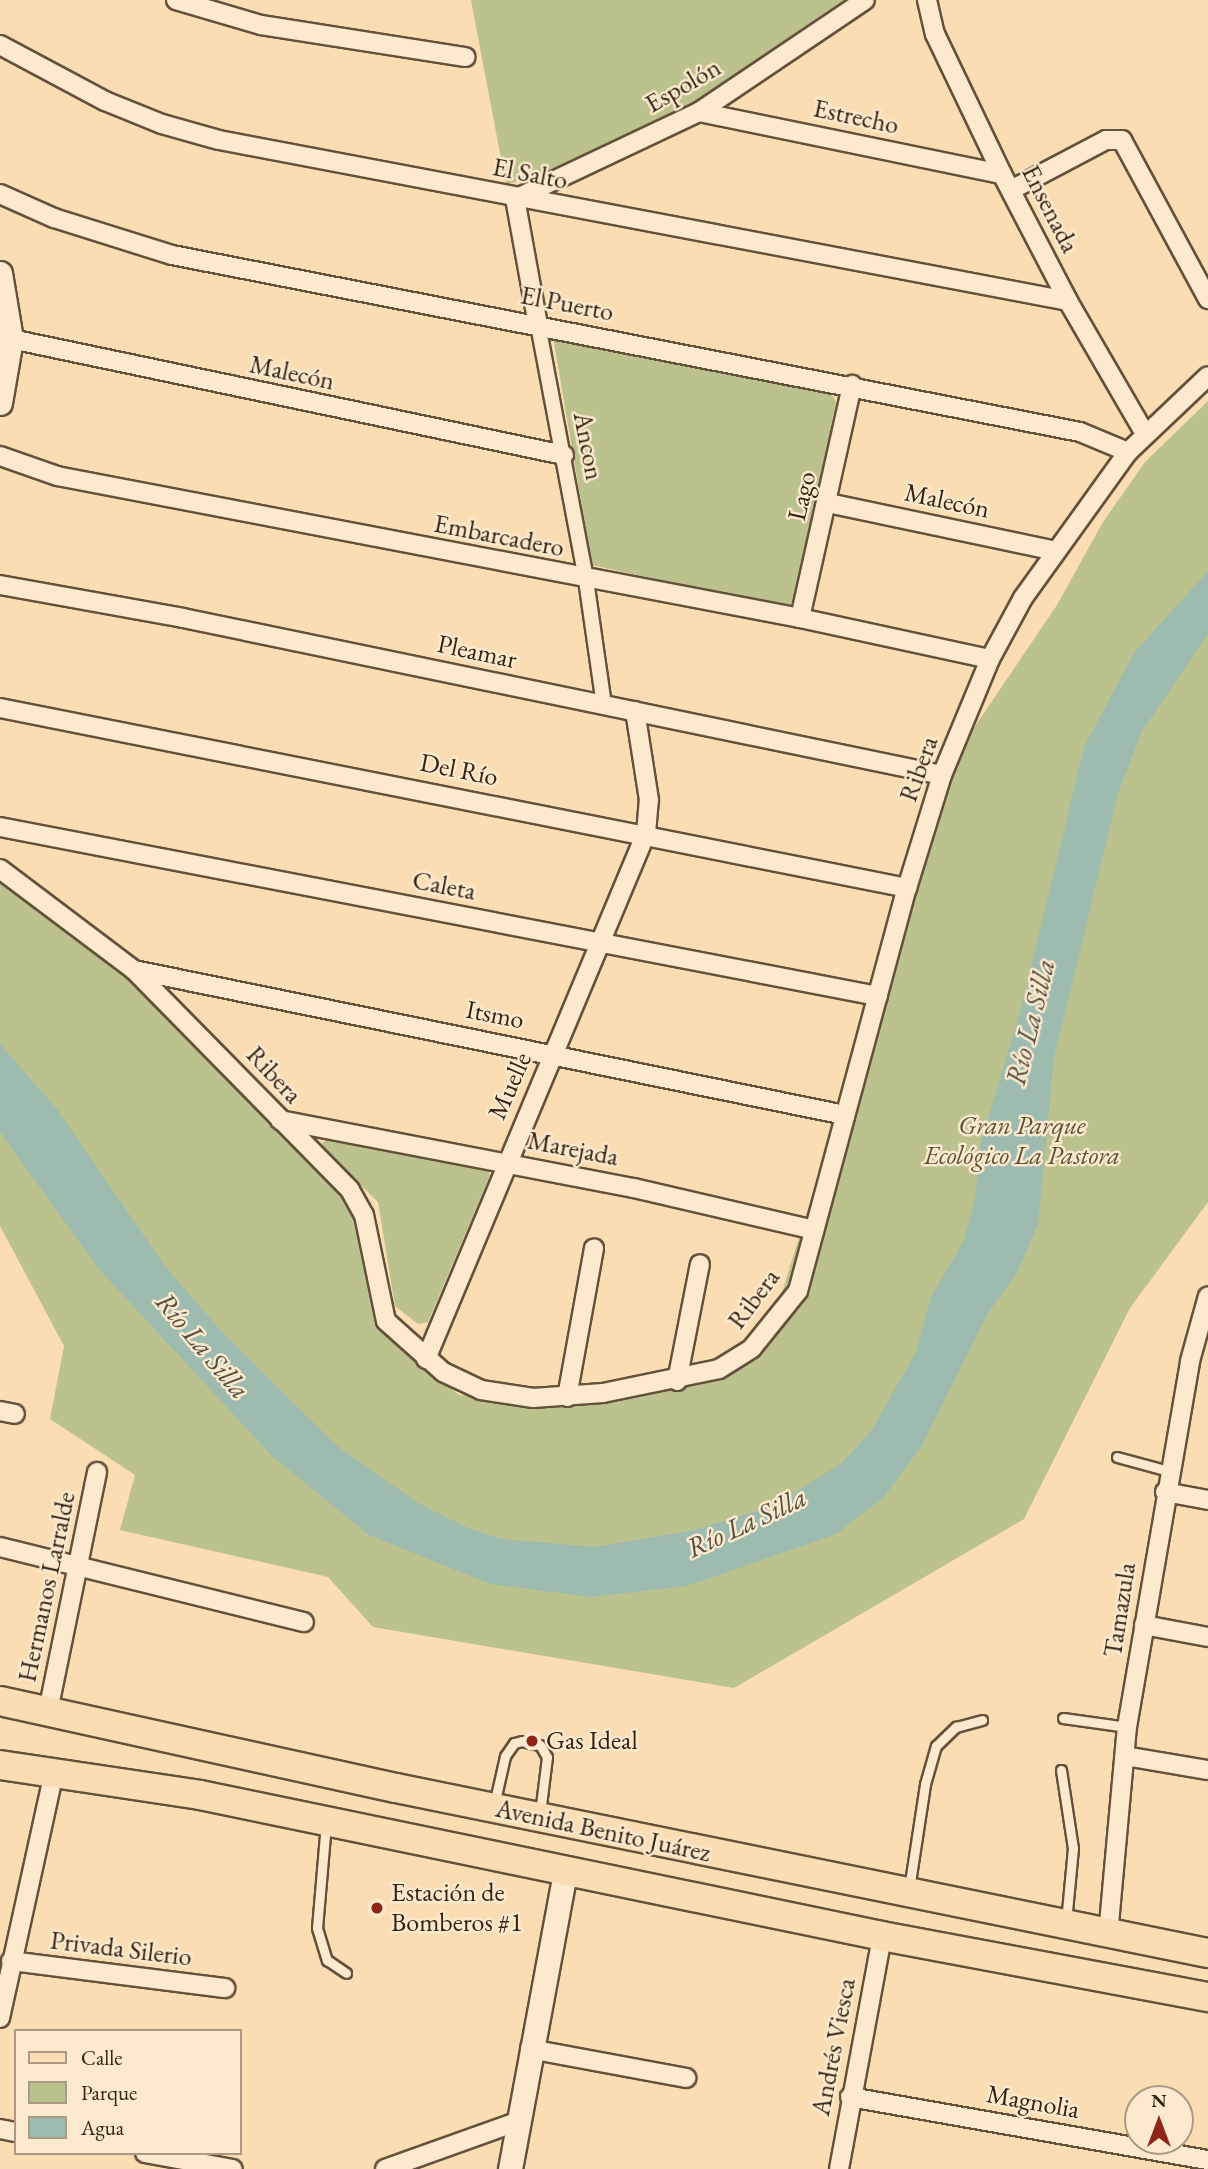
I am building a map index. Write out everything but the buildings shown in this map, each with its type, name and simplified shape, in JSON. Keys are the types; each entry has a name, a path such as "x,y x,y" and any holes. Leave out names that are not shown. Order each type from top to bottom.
{"main road":[{"name":"Avenida Benito Juárez","path":"0,1701 396,1788 908,1895 1208,1953"},
{"name":"Avenida Benito Juárez","path":"0,1765 53,1776 200,1795 882,1936 1208,1997"},
{"path":"389,1835 396,1788"}],"street":[{"path":"176,0 261,25 466,57"},
{"name":"Espolón","path":"515,199 699,112 865,0"},
{"name":"Ensenada","path":"927,0 935,34 1002,174 1068,301 1145,434"},
{"name":"El Salto","path":"0,44 105,101 162,124 219,140 515,199 1068,301"},
{"name":"Estrecho","path":"699,112 1002,174"},
{"path":"1011,191 1106,140 1118,139 1126,144 1208,299"},
{"name":"El Puerto","path":"0,194 54,218 172,254 852,385 1088,434 1128,452"},
{"name":"Ancon","path":"515,199 586,580 604,705"},
{"path":"0,273 10,339 0,403"},
{"name":"Malecón","path":"10,339 564,455"},
{"name":"Ribera","path":"0,869 134,970 359,1202 368,1229 380,1306 397,1334 426,1359 481,1390 533,1398 567,1397 677,1381 736,1361 771,1328 798,1291 907,888 942,775 990,659 1056,551 1128,452 1208,376"},
{"name":"Lago","path":"800,618 828,503 852,385"},
{"name":"Embarcadero","path":"0,456 57,477 586,580 800,618 990,659"},
{"name":"Malecón","path":"828,503 1056,551"},
{"name":"Pleamar","path":"0,585 942,775"},
{"name":"Del Río","path":"0,708 646,833 907,888"},
{"name":"Muelle","path":"426,1359 505,1162 603,943 646,833 649,800 635,711"},
{"name":"Caleta","path":"0,827 878,996"},
{"name":"Itsmo","path":"134,970 553,1053 845,1115"},
{"name":"Marejada","path":"280,1120 505,1162 814,1230"},
{"path":"567,1397 594,1248"},
{"path":"677,1381 700,1264"},
{"name":"Tamazula","path":"1108,1935 1127,1727 1165,1492 1190,1361 1208,1296"},
{"path":"1190,1361 1208,1365"},
{"name":"Hermanos Larralde","path":"48,1712 97,1472"},
{"path":"1165,1492 1208,1500"},
{"path":"0,1547 304,1622"},
{"path":"1144,1625 1208,1637"},
{"path":"1125,1756 1208,1770"},
{"path":"0,2018 53,1776"},
{"path":"510,2169 516,2122 565,1871"},
{"name":"Andrés Viesca","path":"839,2169 850,2097 882,1936"},
{"name":"Privada Silerio","path":"11,1961 225,1988"},
{"path":"530,2049 686,2078"},
{"name":"Magnolia","path":"850,2097 1208,2160"},
{"path":"385,2169 516,2122"},
{"path":"156,2155 233,2169"}],"lane":[{"path":"1117,1457 1169,1471"},
{"path":"1063,1718 1127,1727"},
{"path":"908,1895 925,1784 936,1746 956,1727 982,1720"},
{"path":"493,1808 505,1756 514,1743 522,1741 540,1745 547,1757 539,1818"},
{"path":"1061,1770 1073,1848 1066,1927"},
{"path":"326,1822 317,1928 327,1960 346,1973"}],"green space":[{"path":"471,0 844,0 644,136 506,185"},
{"path":"553,337 831,393 836,402 796,600 785,608 592,565"},
{"name":"Gran Parque Ecológico La Pastora","path":"1208,401 1208,1202 1130,1308 1024,1519 734,1688 373,1627 328,1577 120,1530 135,1475 50,1419 64,1346 0,1226 0,869 96,938 350,1190 380,1306 438,1378 459,1395 567,1397 719,1369 771,1328 942,775 1057,605 1103,522 1145,462"},
{"path":"331,1137 485,1165 490,1175 428,1322 418,1324 395,1306 378,1202 324,1149 322,1143"}],"water":[{"name":"Río La Silla","path":"1208,571 1208,634 1142,731 1118,794 1054,1058 1038,1224 1017,1273 988,1313 921,1447 884,1497 836,1534 687,1586 591,1597 490,1584 369,1535 273,1457 98,1268 0,1132 0,1044 56,1108 164,1265 220,1330 337,1446 418,1503 466,1527 502,1539 596,1547 691,1531 773,1506 842,1463 871,1431 916,1352 931,1297 964,1240 975,1200 980,1145 1021,1009 1084,747 1134,653"}],"place":[{"name":"Gas Ideal","path":"532,1741"},
{"name":"Estación de Bomberos #1","path":"377,1908"}]}
